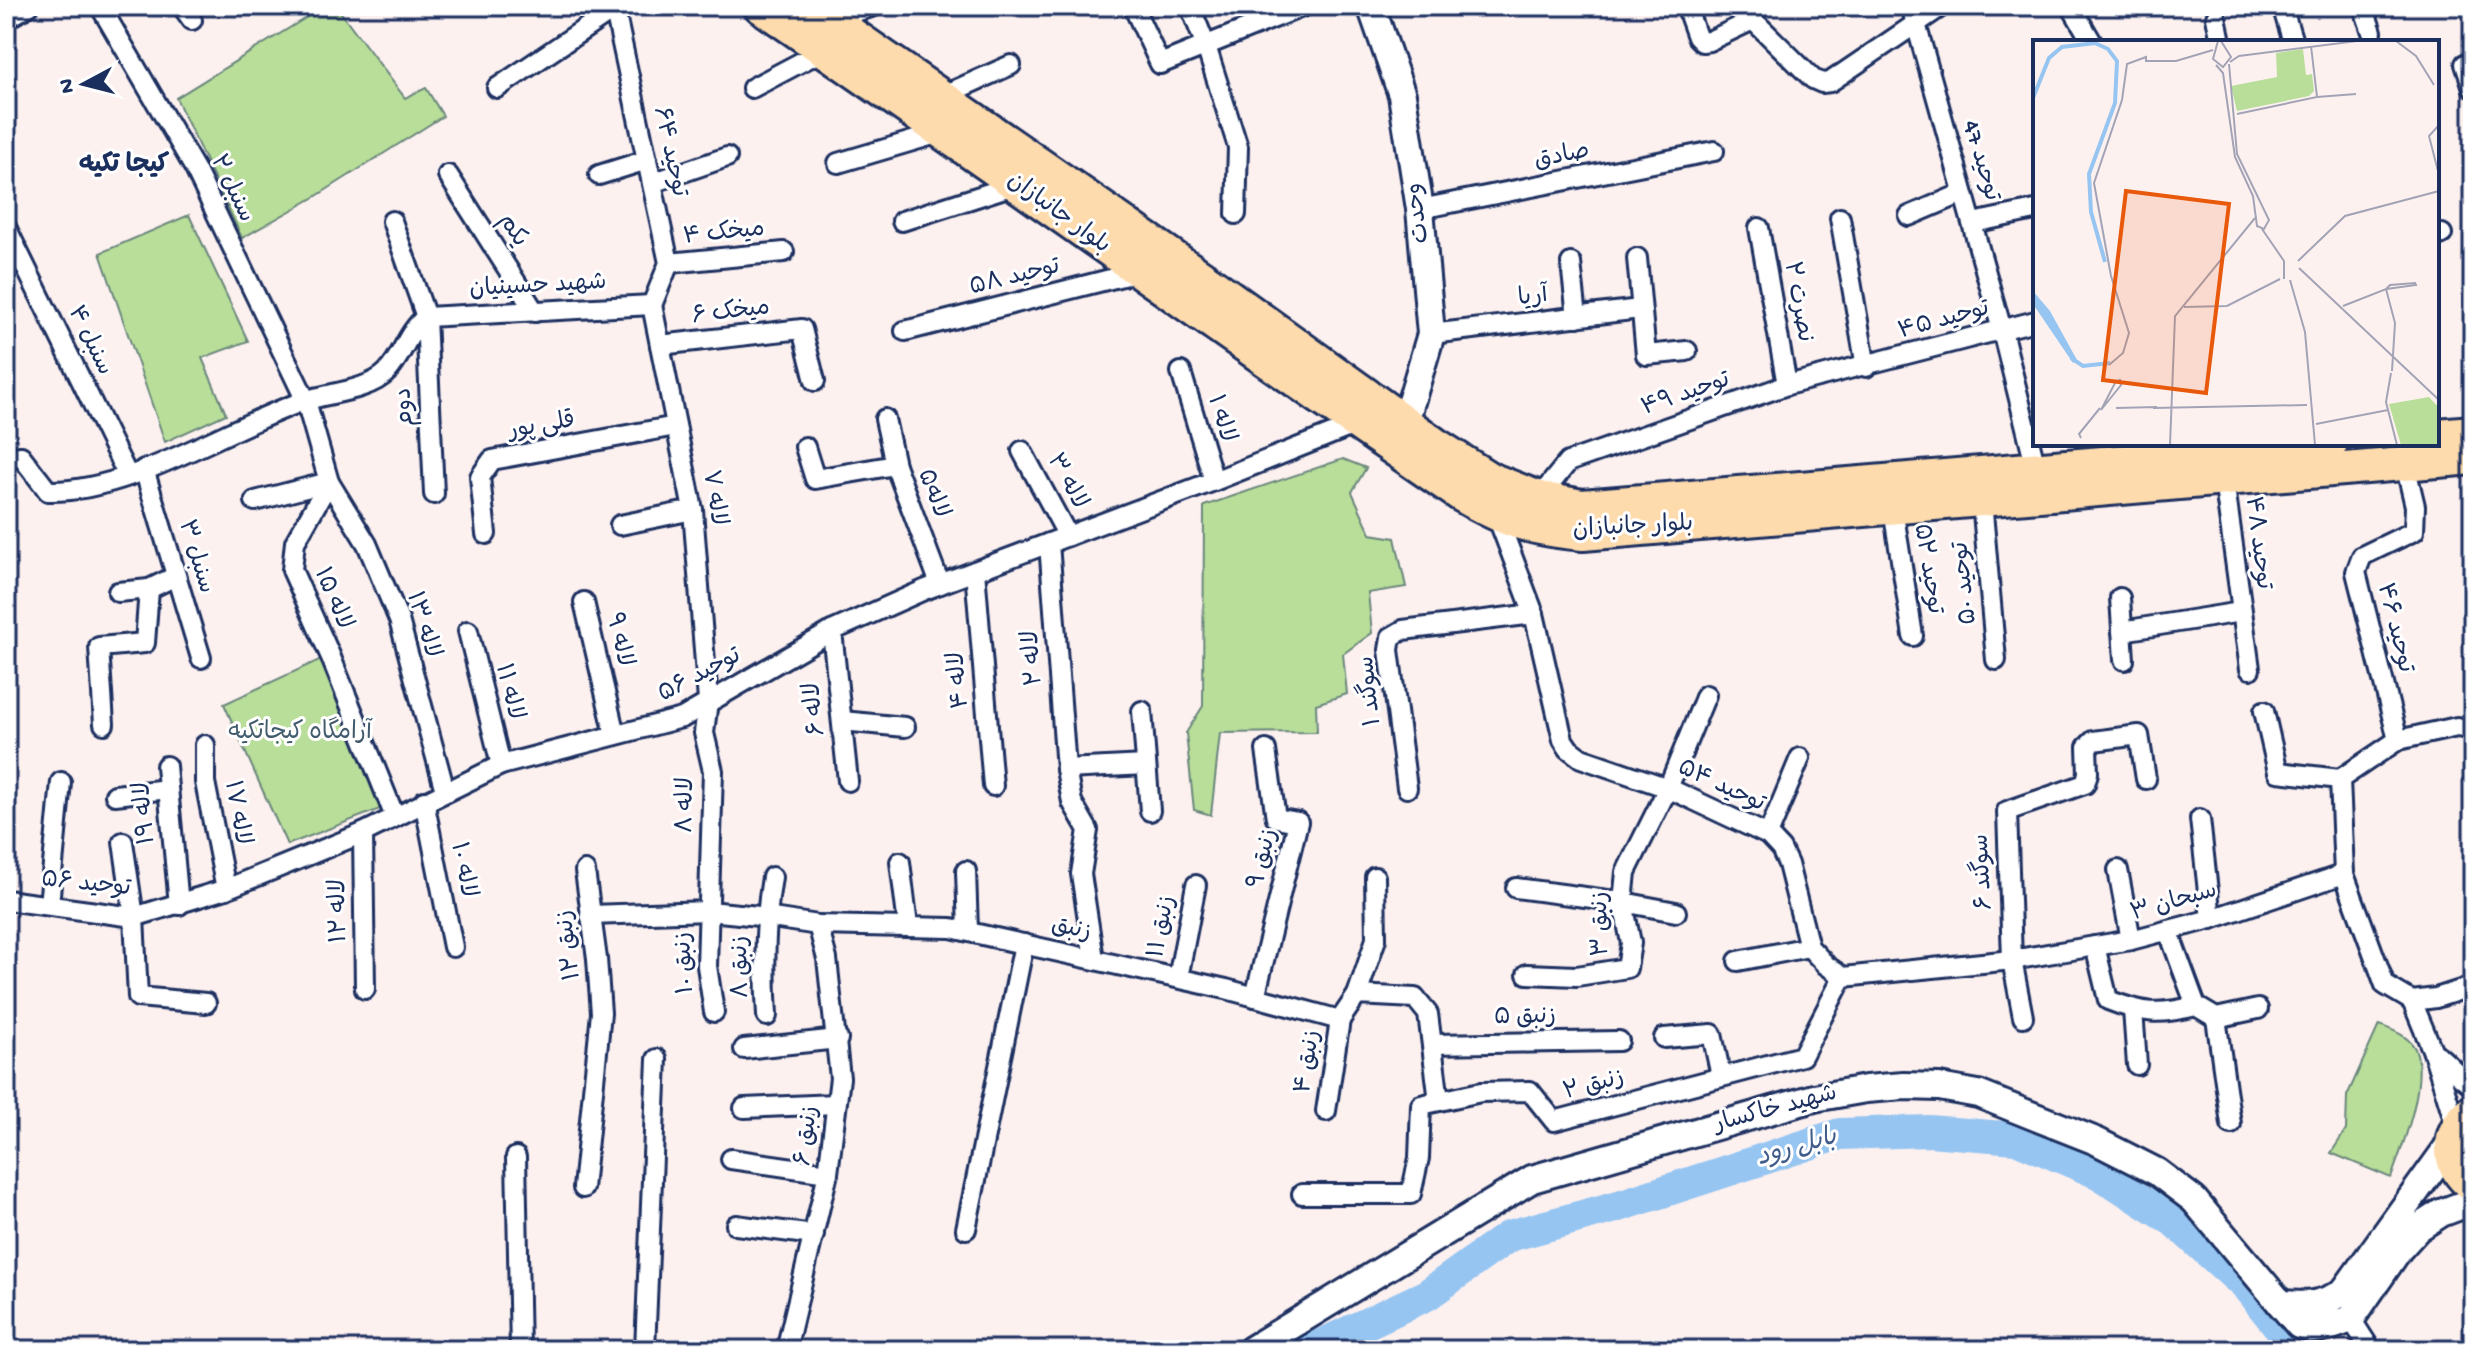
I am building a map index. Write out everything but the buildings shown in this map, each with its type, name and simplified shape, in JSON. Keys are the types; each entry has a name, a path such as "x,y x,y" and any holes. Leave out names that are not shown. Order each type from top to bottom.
{"highway":[{"name":"بلوار جانبازان","path":"760,6 822,25 942,96 1435,444 1490,479 1539,498 1582,506 2036,468 2227,459 2405,464 2473,458"},
{"name":"بلوار جانبازان","path":"822,25 943,131 1138,272 1357,424 1497,516 1536,529 1583,534 1982,501 2317,446"},
{"path":"2439,435 2473,432"}],"main road":[{"name":"وحدت","path":"1371,6 1402,95 1420,209 1431,334 1405,422"},
{"name":"شهید خاکسار","path":"1251,1350 1532,1179 1814,1098 1904,1086 1939,1087 1978,1094 2096,1141 2157,1172 2194,1200 2299,1325 2312,1329 2351,1319"},
{"path":"2460,1126 2451,1160 2458,1174 2473,1187"},
{"path":"2281,1304 2317,1304 2334,1299 2345,1290 2460,1126"},
{"path":"2351,1319 2399,1249 2418,1228 2441,1213 2473,1201"}],"street":[{"path":"6,19 29,6"},
{"name":"سنبل ۲","path":"100,6 195,169 306,401"},
{"path":"752,88 822,25 874,6"},
{"path":"1133,6 1160,64 1206,46 1272,12 1304,6"},
{"path":"1190,6 1238,147 1236,214"},
{"path":"1686,6 1697,37 1702,42 1753,20 1813,79 1822,83 1830,82 1914,15 1942,6"},
{"path":"2071,6 2091,40"},
{"path":"2282,6 2292,40"},
{"path":"2363,6 2372,32"},
{"path":"497,88 614,8"},
{"name":"توحید ۶۴","path":"614,8 669,263"},
{"name":"توحید 47","path":"1914,15 2002,330 2036,468"},
{"path":"2216,17 2221,40"},
{"path":"2465,64 2473,88"},
{"path":"942,96 1011,65"},
{"path":"838,163 943,131"},
{"name":"صادق","path":"1420,209 1714,151"},
{"path":"652,183 727,157"},
{"path":"599,175 647,160"},
{"name":"یکم","path":"448,175 535,312"},
{"path":"902,221 1017,184"},
{"path":"1909,216 1963,193"},
{"path":"1973,223 2033,210"},
{"path":"1840,218 1866,367"},
{"name":"دوم","path":"392,221 426,317 434,494"},
{"name":"سنبل ۴","path":"6,227 15,262 136,472"},
{"name":"نصرت ۲","path":"1759,228 1787,385"},
{"name":"میخک ۴","path":"669,263 784,252"},
{"path":"1637,258 1646,355 1687,351"},
{"path":"652,305 669,263"},
{"path":"1571,263 1577,317"},
{"name":"توحید ۵۸","path":"905,331 1138,272"},
{"name":"شهید حسینیان","path":"426,317 652,305"},
{"name":"لاله ۷","path":"652,305 693,510 708,701"},
{"name":"آریا","path":"1431,334 1640,309"},
{"path":"6,458 21,456 48,491 74,492 136,472 306,401 359,387 387,373 414,326 426,317"},
{"name":"توحید ۴۵","path":"1866,367 2033,322"},
{"name":"میخک ۶","path":"660,345 802,329 815,381"},
{"name":"توحید ۴۹","path":"1539,498 1568,462 1787,385 1866,367"},
{"name":"لاله ۱","path":"1181,372 1214,481"},
{"path":"255,501 329,482 306,401"},
{"name":"لاله۵","path":"885,419 895,465 940,584"},
{"name":"توحید ۵۶","path":"6,900 134,917 226,889 363,833 501,765 682,718 832,631 940,584 1357,424"},
{"name":"قلی پور","path":"486,534 480,477 492,460 676,426"},
{"path":"805,447 815,479 895,465"},
{"name":"لاله ۳","path":"1022,451 1068,536"},
{"name":"توحید ۴۸","path":"2227,459 2241,612 2250,669"},
{"name":"توحید ۴۶","path":"2398,740 2356,572 2362,556 2414,531 2415,506 2405,464"},
{"name":"سنبل ۳","path":"136,472 176,576 201,658"},
{"name":"لاله ۱۳","path":"329,482 367,544 399,620 445,791"},
{"name":"لاله ۱۵","path":"329,482 295,542 292,570 395,817"},
{"name":"توحید ۵۰","path":"1982,501 1996,660"},
{"name":"توحید ۵۲","path":"1893,509 1913,636"},
{"path":"620,525 693,510"},
{"name":"توحید ۵۴","path":"1497,516 1534,614 1563,740 1569,749 1581,758 1668,788 1768,835 1781,849 1788,864 1809,947"},
{"name":"لاله ۲","path":"1049,543 1066,769 1072,802 1088,830 1081,874 1094,959"},
{"name":"لاله ۴","path":"975,571 993,786"},
{"path":"118,592 149,589 176,576"},
{"path":"104,724 99,647 145,643 149,589"},
{"path":"2120,598 2124,660"},
{"name":"لاله ۹","path":"584,602 615,735"},
{"name":"توحید ۴۸","path":"2122,631 2241,612"},
{"name":"سوگند ۱","path":"1407,788 1389,650 1391,637 1403,630 1534,614"},
{"name":"لاله ۱۱","path":"468,631 501,765"},
{"name":"لاله ۶","path":"832,631 848,781"},
{"name":"زنبق ۳","path":"1527,974 1577,976 1627,968 1631,943 1623,902 1626,872 1668,788 1706,695"},
{"name":"لاله ۸","path":"708,701 704,733 713,771 709,911"},
{"path":"1142,711 1150,811"},
{"path":"2264,711 2278,772 2340,779 2398,740 2457,727 2473,730"},
{"path":"842,721 905,727"},
{"name":"سوگند ۶","path":"2012,960 2007,811 2085,784 2088,773 2087,747 2093,741 2139,735 2146,779"},
{"name":"لاله ۱۷","path":"205,745 205,782 226,889"},
{"name":"زنبق ۹","path":"1255,997 1298,822 1276,818 1266,750"},
{"path":"1768,835 1800,758"},
{"path":"1066,769 1146,765"},
{"name":"لاله ۱۹","path":"166,766 179,905"},
{"path":"2340,779 2344,874 2385,985 2412,1001 2460,1126"},
{"path":"49,905 61,782"},
{"path":"115,795 168,789"},
{"name":"لاله ۱۰","path":"424,801 453,947"},
{"path":"2200,819 2211,919"},
{"name":"لاله ۱۲","path":"363,833 365,989"},
{"path":"123,842 134,917 138,997 206,1003"},
{"path":"900,862 908,926"},
{"path":"2118,870 2131,940"},
{"name":"زنبق ۱۲","path":"583,1188 601,1013 585,871"},
{"path":"966,871 968,931"},
{"name":"سبحان ۳","path":"2012,960 2131,940 2211,919 2344,874"},
{"name":"زنبق ۸","path":"767,1016 763,964 765,917 772,877"},
{"path":"1340,1020 1357,995 1376,939 1375,877"},
{"name":"زنبق ۱۱","path":"1178,978 1196,885"},
{"path":"1516,888 1676,912"},
{"path":"6,900 6,919"},
{"name":"زنبق","path":"590,915 709,911 818,925 951,928 1178,978 1340,1020"},
{"name":"زنبق ۱۰","path":"709,911 707,966 714,1012"},
{"name":"زنبق ۶","path":"786,1350 828,1173 840,1078 827,959 818,925"},
{"path":"2168,930 2196,1006 2216,1018 2258,1009"},
{"path":"966,1229 1024,944"},
{"path":"2095,946 2108,1000 2133,1010 2165,1014 2196,1006"},
{"path":"1738,961 1809,947 1843,977 2012,960 2023,1017"},
{"name":"زنبق ۲","path":"1439,1101 1481,1092 1530,1091 1554,1121 1802,1056 1843,977"},
{"path":"2412,1001 2436,998 2473,986"},
{"path":"1302,1194 1411,1194 1419,1158 1421,1105 1439,1101 1428,1014 1415,998 1357,995"},
{"path":"2133,1010 2137,1065"},
{"path":"2216,1018 2231,1124"},
{"name":"زنبق ۴","path":"1326,1111 1340,1020"},
{"path":"1664,1038 1712,1034 1721,1076"},
{"path":"744,1049 838,1039"},
{"name":"زنبق ۵","path":"1432,1044 1619,1041"},
{"path":"2433,1052 2458,1077 2473,1085"},
{"path":"645,1350 657,1059"},
{"path":"744,1108 836,1104"},
{"path":"516,1157 520,1350"},
{"path":"731,1159 828,1173"},
{"path":"736,1225 814,1235"},
{"path":"2351,1319 2371,1350"}],"green space":[{"path":"325,6 336,6 405,98 426,88 443,116 315,197 242,238 176,98"},
{"path":"189,215 248,341 202,358 226,414 165,442 100,253"},
{"path":"1343,459 1366,468 1352,492 1371,534 1395,538 1406,587 1368,593 1372,633 1343,654 1347,694 1316,704 1317,732 1220,733 1211,815 1194,810 1186,733 1203,706 1204,506"},
{"name":"آرامگاه کیجاتکیه","path":"330,655 393,804 287,845 224,704"},
{"path":"2379,1025 2402,1035 2411,1043 2419,1068 2412,1117 2391,1178 2331,1153 2346,1130 2347,1096"}],"waterway":[{"name":"بابل رود","path":"1310,1350 1427,1295 1509,1236 1619,1206 1840,1134 1929,1131 2016,1138 2100,1174 2174,1221 2246,1286 2298,1350"}],"district":[{"name":"کیجا تکیه","path":"124,166"}]}
